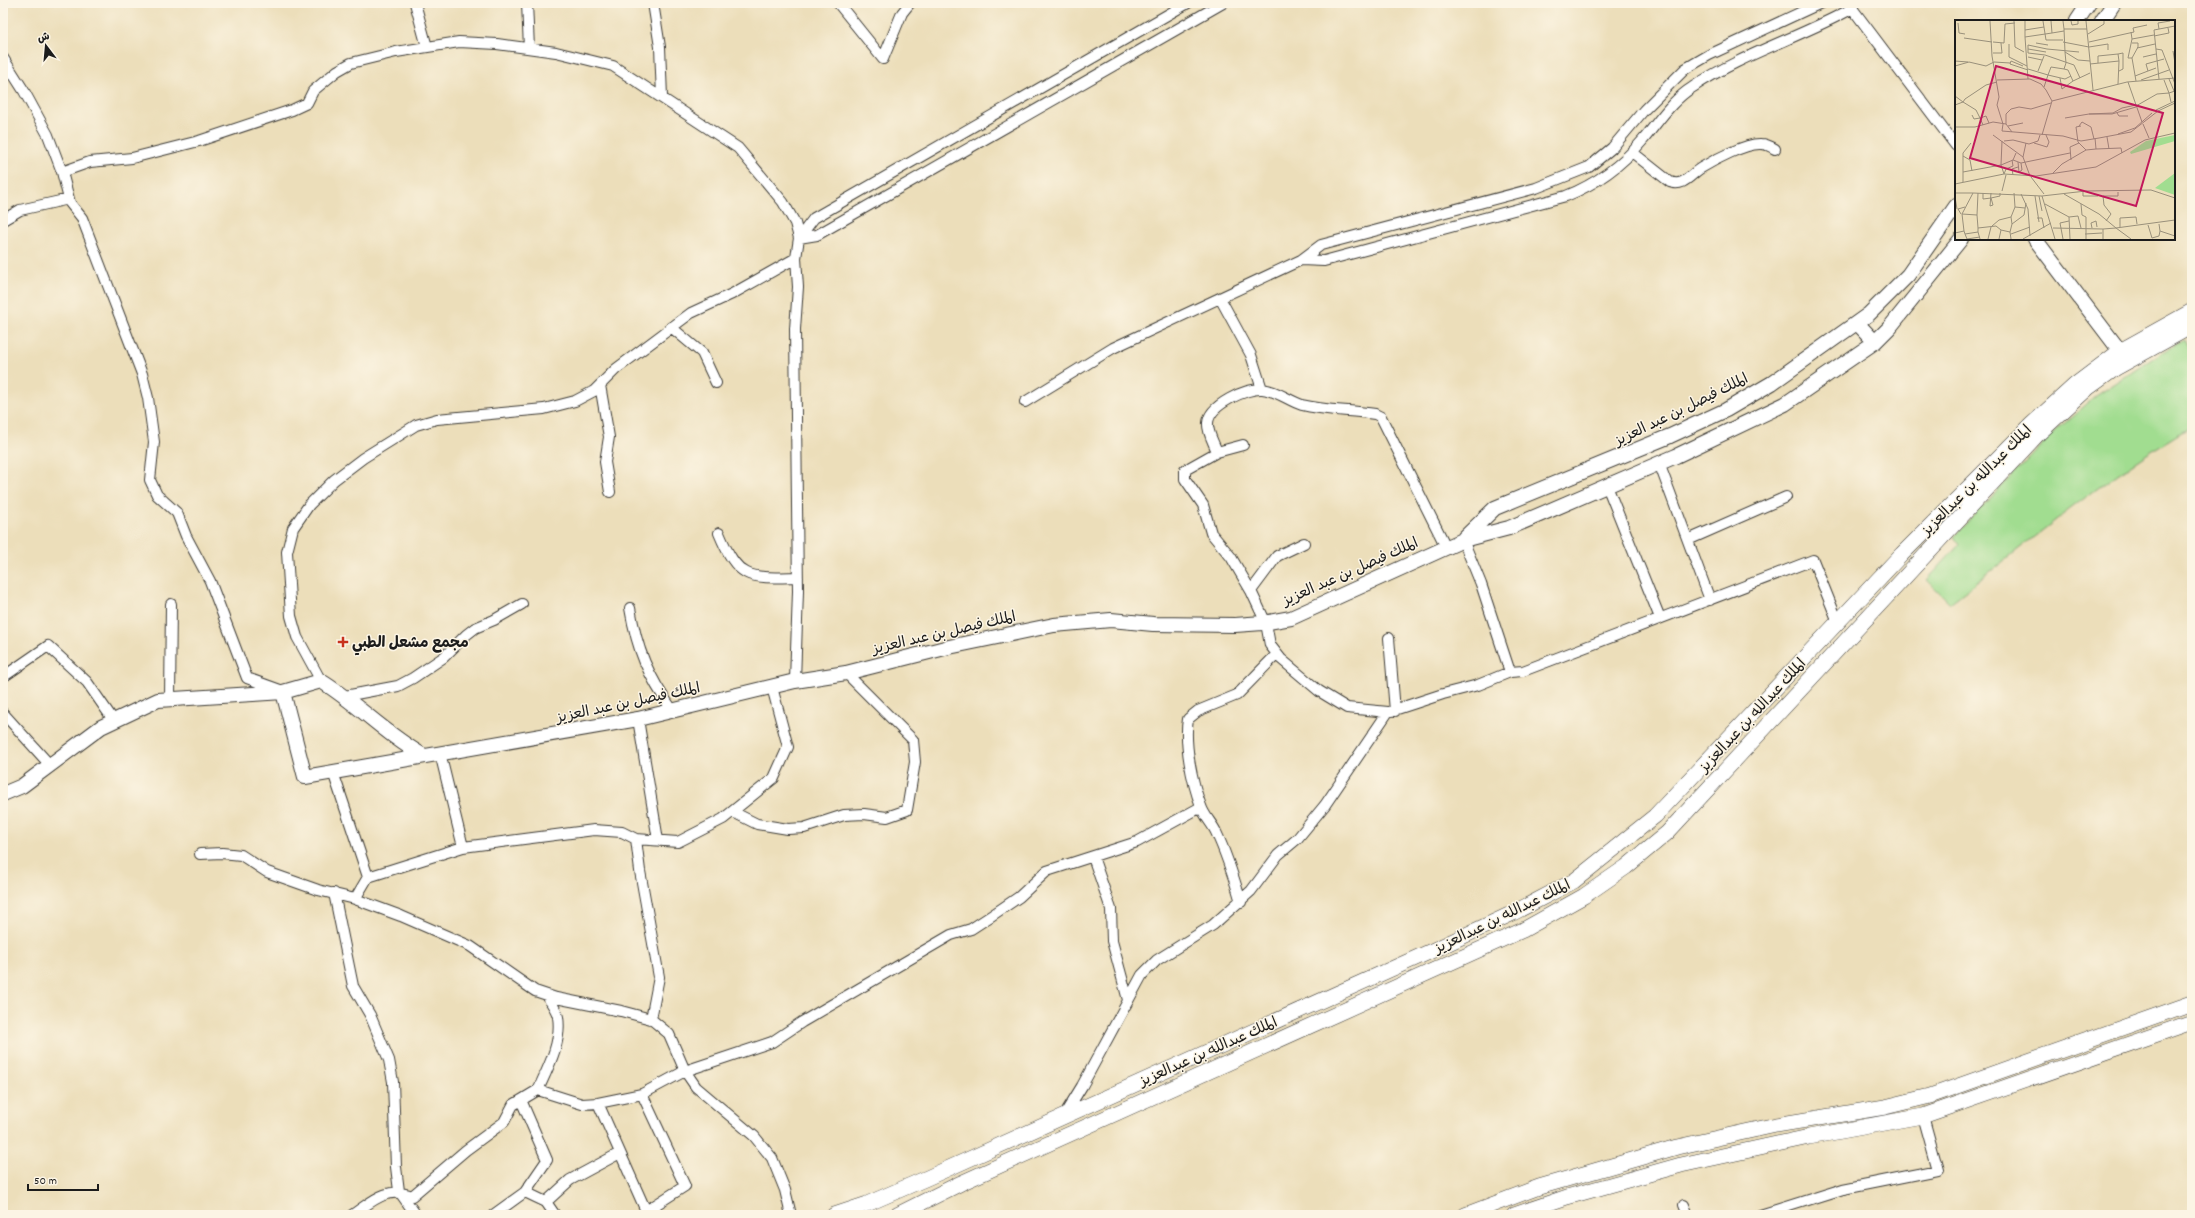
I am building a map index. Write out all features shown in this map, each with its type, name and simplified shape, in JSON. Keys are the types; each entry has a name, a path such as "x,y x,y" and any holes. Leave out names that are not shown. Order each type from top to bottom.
{"main road":[{"name":"الملك عبدالله بن عبدالعزيز","path":"834,1215 867,1204 1438,948 1513,913 1574,881 1655,816 1902,554 2031,425 2075,385 2120,351 2192,311"},
{"name":"الملك عبدالله بن عبدالعزيز","path":"896,1215 969,1179 1523,930 1584,896 1626,867 1667,833 2037,436 2088,388 2116,368 2192,326"},
{"path":"1465,1215 1539,1187 1677,1147 1776,1125 1885,1107 1930,1096 2192,1003"},
{"path":"1514,1215 1567,1197 1681,1165 1809,1137 1923,1116 2192,1022"},
{"path":"1677,1147 1681,1165"}],"street":[{"path":"415,3 427,47"},
{"path":"528,3 529,48"},
{"path":"653,3 660,47 662,96"},
{"path":"838,3 883,59 902,13 910,3"},
{"path":"798,238 814,218 1188,3"},
{"path":"798,238 817,235 1223,3"},
{"path":"1025,402 1113,348 1301,260 1320,245 1536,188 1589,167 1612,148 1644,110 1685,69 1709,55 1821,3"},
{"path":"2078,20 2089,3"},
{"path":"2103,20 2114,3"},
{"path":"1301,260 1324,261 1566,196 1586,188 1625,160 1669,107 1692,87 1741,61 1832,20 1851,5 1955,145"},
{"path":"62,172 90,162 132,158 199,141 292,110 307,103 313,92 351,63 396,52 459,42 497,44 556,52 613,66 662,96 738,148 783,202 795,223 798,238 796,258 798,287 795,329 798,577 795,681"},
{"path":"3,58 24,91 48,135 62,172 70,203 82,218 142,374 148,398 154,442 150,480 157,496 177,513 186,536 210,581 247,678 284,692"},
{"path":"1632,152 1670,182 1676,184 1683,182 1701,168 1741,148 1762,144 1775,149"},
{"path":"3,220 20,210 69,198"},
{"name":"الملك فيصل بن عبد العزيز","path":"1463,540 1495,508 1601,466 1726,410 1772,383 1858,324 1908,275 1955,207"},
{"name":"الملك فيصل بن عبد العزيز","path":"284,692 305,777 638,719 795,681 846,672 948,647 1054,625 1111,620 1153,624 1235,625 1266,623 1291,618 1446,547 1463,540 1509,528 1607,486 1785,404 1875,342 1890,327 1961,240"},
{"path":"2036,240 2120,351"},
{"path":"424,756 401,743 345,696 320,682 297,637 290,612 290,576 287,552 293,528 309,505 334,480 363,458 416,425 437,419 544,409 575,401 594,391 616,369 690,312 732,294 796,258"},
{"path":"1220,298 1251,354 1262,389"},
{"path":"1858,324 1875,342"},
{"path":"671,327 702,352 716,383"},
{"path":"600,385 609,437 605,462 610,492"},
{"path":"1217,452 1209,430 1208,422 1211,414 1236,396 1249,390 1262,389 1302,404 1364,412 1381,417 1446,547"},
{"path":"1242,445 1217,452 1185,470 1185,479 1203,505 1211,533 1216,541 1231,557 1251,591 1266,623 1270,645 1277,654 1319,691 1347,708 1391,712 1443,694 1478,685 1510,672 1523,671 1813,560 1838,622"},
{"path":"1659,463 1710,600"},
{"path":"1607,486 1660,618"},
{"path":"1688,540 1786,496"},
{"path":"719,533 729,556 736,566 744,572 772,578 798,577"},
{"path":"1463,540 1481,584 1510,672"},
{"path":"1251,591 1277,556 1304,543"},
{"path":"170,699 171,604"},
{"path":"345,696 398,686 413,678 444,657 475,628 494,620 522,604"},
{"path":"630,608 637,644 650,675 673,711"},
{"path":"1063,1117 1082,1086 1142,975 1157,960 1213,926 1241,902 1278,855 1297,839 1325,806 1391,712 1389,638"},
{"path":"3,676 48,646 87,682 114,721"},
{"path":"1241,902 1225,853 1216,832 1201,807 1187,744 1188,719 1198,711 1237,695 1277,654"},
{"path":"733,812 757,824 788,829 804,828 844,815 864,814 887,817 907,810 915,762 913,740 846,672"},
{"path":"3,794 22,786 101,727 158,700 284,692 320,682"},
{"path":"355,899 368,876 463,847 594,830 622,832 636,839 678,842 733,812 774,778 788,747 772,687"},
{"path":"3,713 50,765"},
{"path":"638,719 658,840"},
{"path":"440,753 463,847"},
{"path":"333,772 368,876"},
{"path":"538,1090 582,1104 598,1103 642,1094 685,1071 772,1042 802,1022 951,934 971,929 1019,897 1047,871 1137,842 1201,807"},
{"path":"636,839 640,871 659,976 651,1019"},
{"path":"200,854 222,853 241,855 267,872 318,890 355,899 401,916 470,946 535,992 651,1019 669,1034 685,1071 696,1087 754,1136 772,1158 785,1190 791,1215"},
{"path":"1093,857 1111,909 1112,941 1128,1000"},
{"path":"334,893 353,986 370,1016 389,1060 393,1082 396,1167 399,1191 416,1215"},
{"path":"352,1215 380,1196 399,1191 412,1196 466,1150 504,1122 513,1105 538,1090 551,1062 559,1035 558,1016 547,995"},
{"path":"598,1103 646,1211 685,1186 642,1094"},
{"path":"493,1215 525,1192 547,1160 521,1100"},
{"path":"1760,1215 1844,1189 1938,1170 1923,1116"},
{"path":"546,1202 570,1180 620,1153"},
{"path":"525,1192 546,1202 555,1215"},
{"path":"1684,1205 1688,1215"}],"green space":[{"path":"2185,340 2190,350 2192,349 2192,426 2160,445 2098,488 1950,603 1927,580 1959,545 1953,537 2052,434 2096,396 2164,351"}],"place":[{"name":"مجمع مشعل الطبي","path":"343,642"}]}
